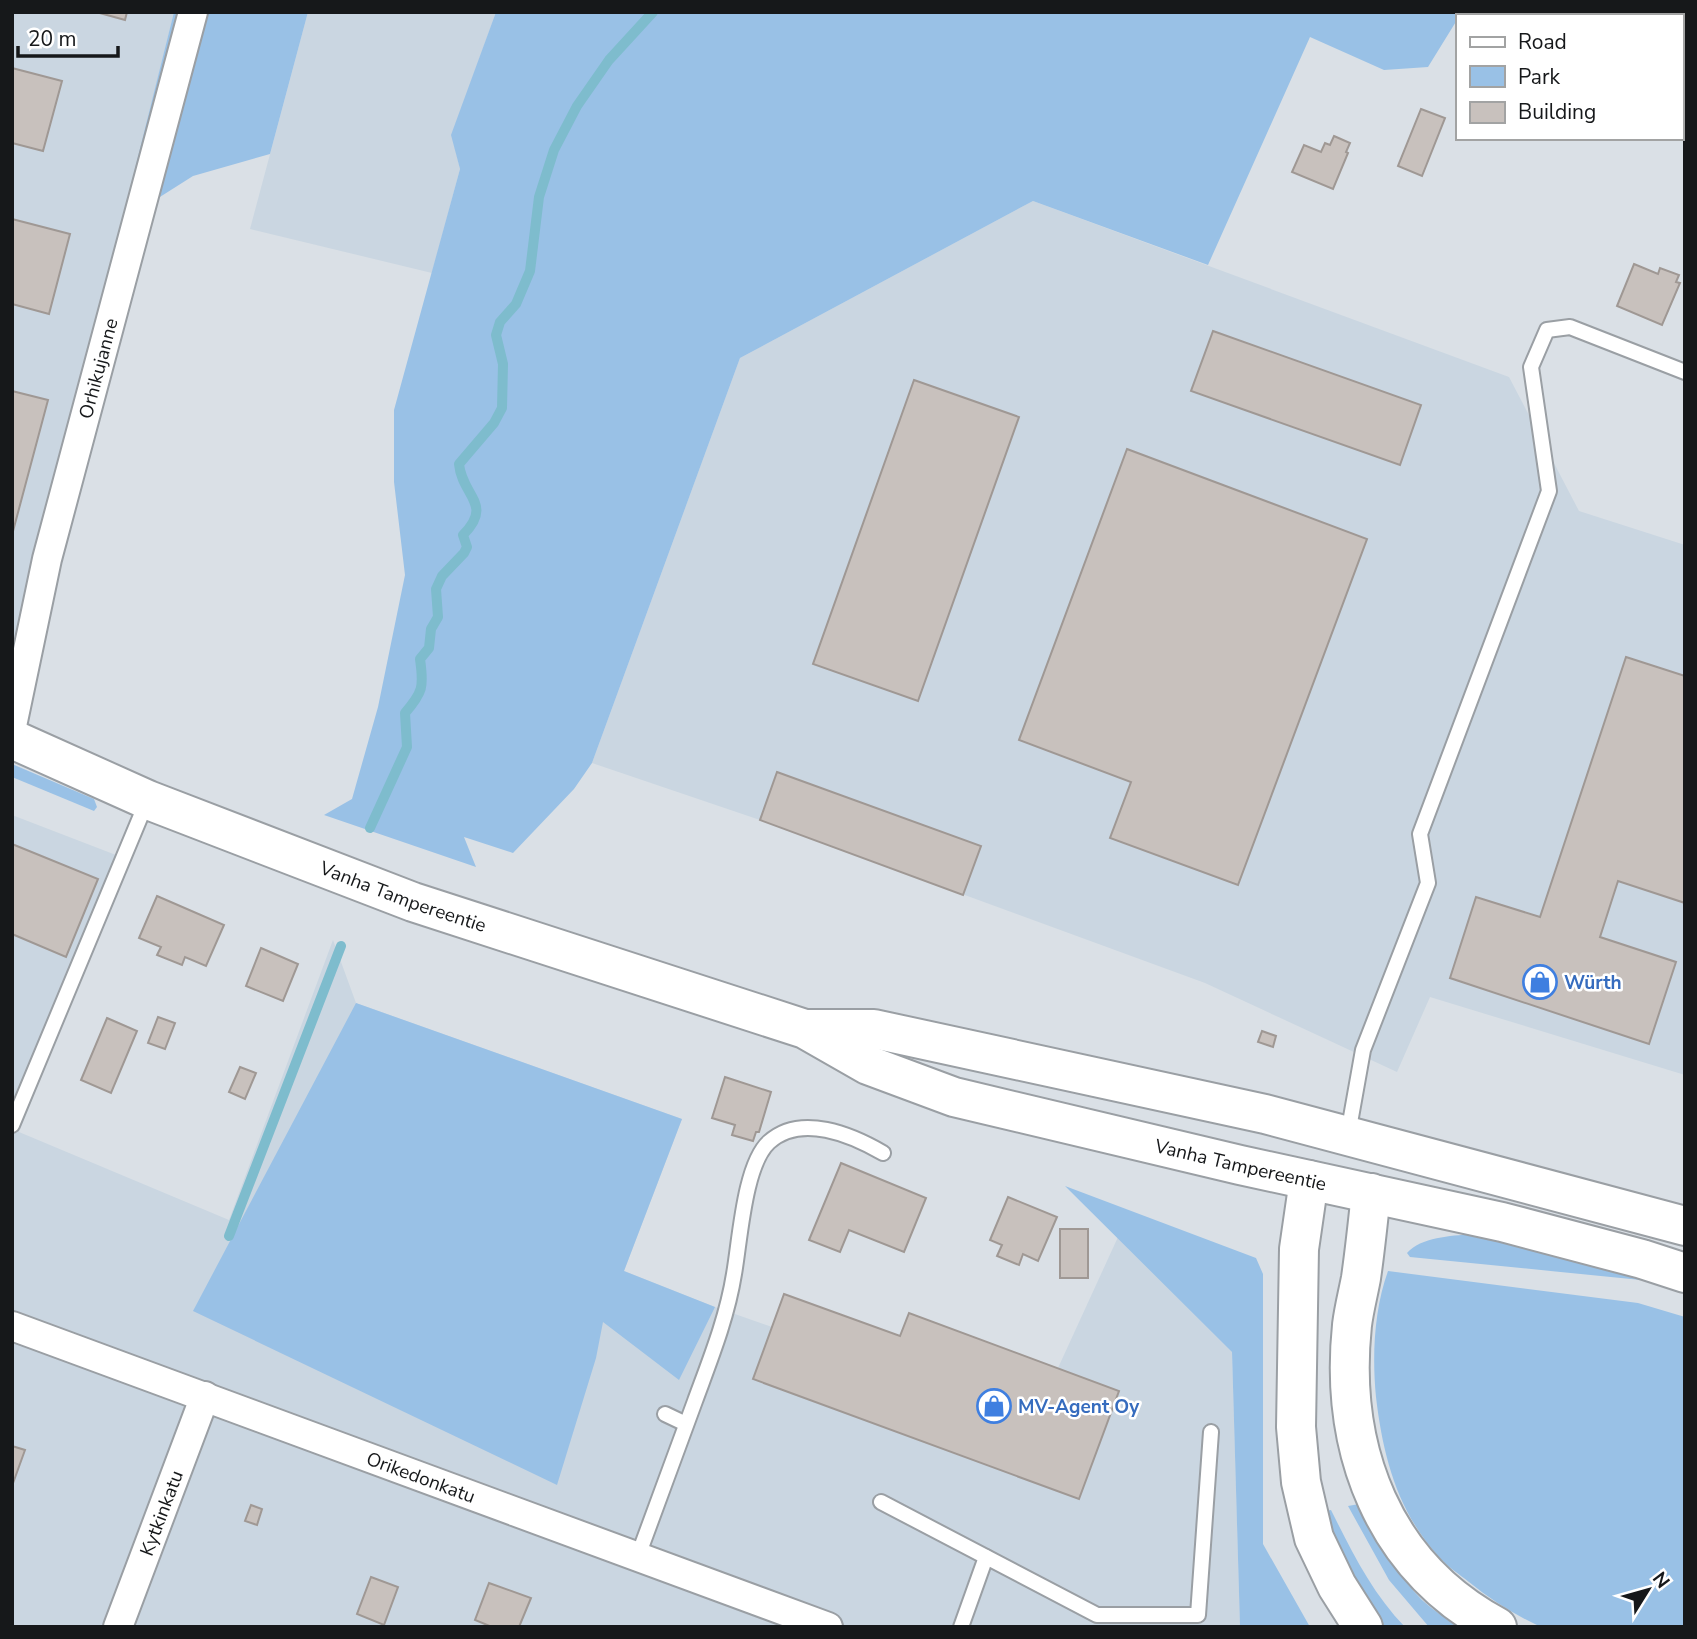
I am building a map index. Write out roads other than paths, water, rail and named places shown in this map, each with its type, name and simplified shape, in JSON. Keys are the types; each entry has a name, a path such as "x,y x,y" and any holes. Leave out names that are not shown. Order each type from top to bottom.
{"main road":[{"name":"Vanha Tampereentie","path":"12,739 148,800 413,902 805,1029 868,1065 954,1097 1502,1222 1685,1273"},
{"name":"Vanha Tampereentie","path":"805,1029 874,1029 1265,1114 1685,1226"},
{"path":"1363,1627 1337,1586 1314,1538 1301,1482 1296,1427 1299,1249 1309,1180 1348,1136 1371,1194 1352,1325 1351,1372 1352,1413 1366,1474 1396,1539 1425,1574 1472,1614 1497,1627"}],"street":[{"name":"Orhikujanne","path":"12,726 47,559 193,12"},
{"name":"Orikedonkatu","path":"12,1326 828,1627"},
{"name":"Kytkinkatu","path":"118,1627 205,1396"}],"lane":[{"path":"1348,1136 1363,1050 1428,883 1420,834 1549,491 1531,368 1547,330 1570,327 1685,372"},
{"path":"12,1125 148,800"},
{"path":"638,1556 720,1332 734,1276 740,1229 757,1155 770,1141 783,1133 810,1128 833,1130 857,1138 883,1153"},
{"path":"665,1414 687,1423"},
{"path":"881,1502 1097,1615 1198,1615 1211,1432"},
{"path":"961,1627 986,1557"}],"waterway":[{"path":"370,828 407,747 405,713 421,689 420,659 429,648 431,629 438,617 436,589 442,576 464,553 467,547 463,535 476,515 474,500 461,475 459,464 494,423 502,408 503,364 496,335 500,322 516,304 530,271 539,197 554,150 577,106 609,60 653,12"},
{"path":"229,1236 341,946"}],"place":[{"name":"Würth","path":"1540,982"},
{"name":"MV-Agent Oy","path":"994,1406"}]}
